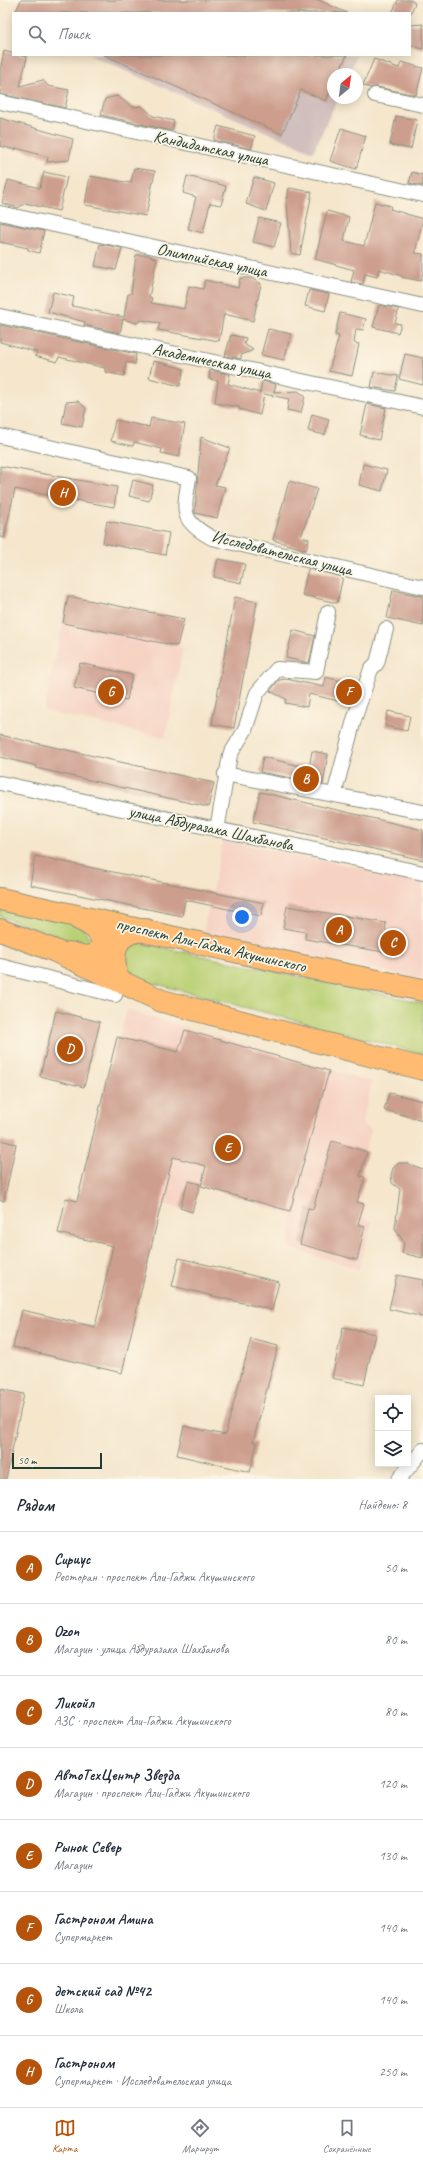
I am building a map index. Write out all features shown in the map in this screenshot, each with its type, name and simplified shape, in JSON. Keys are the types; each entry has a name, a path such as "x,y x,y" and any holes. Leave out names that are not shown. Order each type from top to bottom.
{"highway":[{"name":"проспект Али-Гаджи Акушинского","path":"0,899 147,930 297,965 423,990"},
{"path":"53,950 85,957 96,955 99,951 102,938 98,931 93,925 69,914"},
{"path":"0,930 53,950 167,1002 423,1070"},
{"path":"118,980 113,964 117,944 123,937 133,931 147,930"}],"street":[{"path":"375,95 423,105"},
{"name":"Кандидатская улица","path":"0,102 423,195"},
{"name":"Олимпийская улица","path":"0,213 423,306"},
{"name":"Академическая улица","path":"0,316 423,407"},
{"name":"Исследовательская улица","path":"0,436 189,478 184,509 189,519 198,530 212,538 423,588"},
{"path":"217,830 225,774 230,755 245,730 257,692 277,669 316,672 328,612"},
{"path":"334,795 354,720 371,669 377,664 386,629"},
{"path":"225,774 423,812"},
{"name":"улица Абдуразака Шахбанова","path":"0,782 217,830 423,873"},
{"path":"0,966 115,995 118,980"},
{"path":"399,1479 423,1450"}],"shaded area":[{"path":"91,56 357,56 352,68 327,68 327,104 335,104 313,152"},
{"path":"63,623 183,648 165,738 44,711"},
{"path":"223,840 423,881 423,979 202,937"},
{"path":"127,1010 372,1082 362,1125 371,1130 361,1166 366,1176 359,1202 366,1205 362,1218 372,1221 359,1269 288,1247 293,1216 200,1185 192,1211 80,1185"}],"green space":[{"path":"0,907 80,924 92,942 86,946 80,945 0,916"},
{"path":"141,943 423,1003 423,1054 134,978 126,968 125,958 130,948"}],"building":[{"path":"21,0 318,0 345,12 15,12"},
{"path":"398,0 411,0 415,3 411,13 392,12"},
{"path":"423,24 423,49 411,45 411,25"},
{"path":"4,51 12,53 12,56 27,57 20,86 43,80 48,86 69,90 65,108 0,94 0,70"},
{"path":"106,56 347,56 341,68 327,68 326,101 301,90 282,134"},
{"path":"374,59 399,68 401,62 423,68 416,95 377,87 370,88 363,85"},
{"path":"117,96 133,107 142,106 153,116 174,121 172,131 101,115 105,99"},
{"path":"396,116 417,120 411,149 390,145"},
{"path":"0,118 73,139 69,160 47,162 48,157 16,148 16,150 0,146"},
{"path":"218,126 255,136 251,149 214,140"},
{"path":"341,128 366,136 356,169 330,161"},
{"path":"134,168 155,171 146,216 85,205 90,176 131,183"},
{"path":"44,172 67,177 59,211 25,203 18,208 2,203 8,180 40,188"},
{"path":"412,172 423,175 423,186 409,183"},
{"path":"187,176 226,186 221,205 210,203 203,233 188,229 196,197 183,193"},
{"path":"254,177 274,183 266,211 246,204"},
{"path":"289,188 312,192 300,255 291,253 287,202"},
{"path":"375,202 391,206 390,209 423,219 415,253 423,254 423,272 421,281 402,277 379,269 377,277 365,274 363,284 351,282 354,270 315,259 327,211 349,217 344,241 364,246"},
{"path":"259,218 281,223 274,247 253,242"},
{"path":"0,222 44,231 39,253 28,250 28,248 0,242"},
{"path":"100,244 122,248 116,270 95,266"},
{"path":"136,255 148,255 157,259 149,297 152,298 151,303 184,309 189,286 203,289 205,280 238,288 240,278 251,278 261,284 253,321 224,314 219,341 158,330 160,323 141,320 137,323 123,319 120,333 84,325 85,322 48,312 53,292 74,297 72,306 124,317 128,294 131,294"},
{"path":"309,290 329,294 325,311 305,306"},
{"path":"379,305 399,309 395,323 401,324 398,333 373,327"},
{"path":"340,313 366,319 363,330 356,329 354,343 359,344 352,376 329,371 339,336 335,335"},
{"path":"0,325 136,354 135,364 126,362 124,376 105,372 105,368 59,357 57,362 35,356 37,352 0,342"},
{"path":"268,329 291,334 284,360 261,355"},
{"path":"231,335 246,338 244,344 253,350 241,355 241,359 225,356"},
{"path":"405,354 423,358 423,385 399,379"},
{"path":"153,361 184,369 180,386 149,378"},
{"path":"210,370 230,374 228,384 260,393 262,381 276,384 274,392 298,391 305,396 301,413 287,410 289,399 264,394 260,415 239,409 239,407 215,403 218,381 209,379"},
{"path":"374,372 398,376 395,391 371,387"},
{"path":"78,401 86,408 82,427 62,423 66,402"},
{"path":"367,404 386,408 379,440 360,435"},
{"path":"312,414 329,419 325,435 308,431"},
{"path":"151,418 185,424 179,457 161,453 162,449 134,442 133,446 111,441 115,420 149,427"},
{"path":"201,437 230,448 215,485 225,487 217,518 195,513"},
{"path":"363,464 387,470 382,491 359,485"},
{"path":"0,466 117,487 114,507 15,489 4,538 0,537"},
{"path":"133,480 153,485 149,501 129,496"},
{"path":"289,481 317,489 301,537 309,539 306,550 273,540"},
{"path":"107,521 169,533 165,555 103,543"},
{"path":"218,559 245,564 241,583 214,577"},
{"path":"308,569 343,577 337,603 302,595"},
{"path":"393,590 423,596 423,626 387,618"},
{"path":"68,596 184,619 177,646 63,623"},
{"path":"235,597 257,602 234,728 212,724"},
{"path":"293,630 315,636 309,663 286,658"},
{"path":"80,663 132,675 127,700 74,688"},
{"path":"326,677 352,684 347,703 309,694 307,707 285,703 286,699 270,691 279,680 286,679 324,687"},
{"path":"388,711 410,716 407,731 385,726"},
{"path":"0,735 214,783 208,807 36,768 37,766 0,757"},
{"path":"312,751 328,754 323,784 260,772 263,757 309,768"},
{"path":"260,792 423,830 423,860 253,822"},
{"path":"35,856 264,903 261,916 185,900 182,916 30,885"},
{"path":"287,906 386,923 385,931 405,935 402,955 305,939 306,932 283,928"},
{"path":"56,1011 100,1022 84,1087 40,1076"},
{"path":"185,1030 329,1071 290,1211 201,1186 206,1166 173,1157 122,1373 13,1347 22,1310 95,1327 113,1246 58,1233 66,1198 77,1201 117,1037 178,1052"},
{"path":"389,1093 423,1101 423,1120 384,1110"},
{"path":"0,1140 16,1144 4,1201 0,1200"},
{"path":"332,1141 367,1152 360,1176 365,1177 357,1202 364,1204 358,1224 365,1226 357,1260 300,1244 308,1208 313,1209"},
{"path":"399,1163 406,1163 423,1169 423,1258 402,1253 404,1243 395,1228 400,1189 392,1183 391,1175 393,1168"},
{"path":"188,1181 200,1184 192,1212 180,1208"},
{"path":"179,1258 279,1282 272,1310 172,1286"},
{"path":"397,1275 423,1280 423,1317 389,1309"},
{"path":"343,1327 375,1334 364,1385 332,1378"},
{"path":"251,1339 278,1346 253,1442 257,1443 250,1472 177,1455 184,1426 225,1435"},
{"path":"0,1389 24,1394 6,1479 0,1479"}],"place":[{"name":"Гастроном","path":"63,493"},
{"name":"детский сад №42","path":"111,692"},
{"name":"Гастроном Амина","path":"349,692"},
{"name":"Ozon","path":"306,779"},
{"name":"Сириус","path":"339,930"},
{"name":"Ликойл","path":"393,943"},
{"name":"АвтоТехЦентр Звезда","path":"70,1049"},
{"name":"Рынок Север","path":"228,1148"}]}
